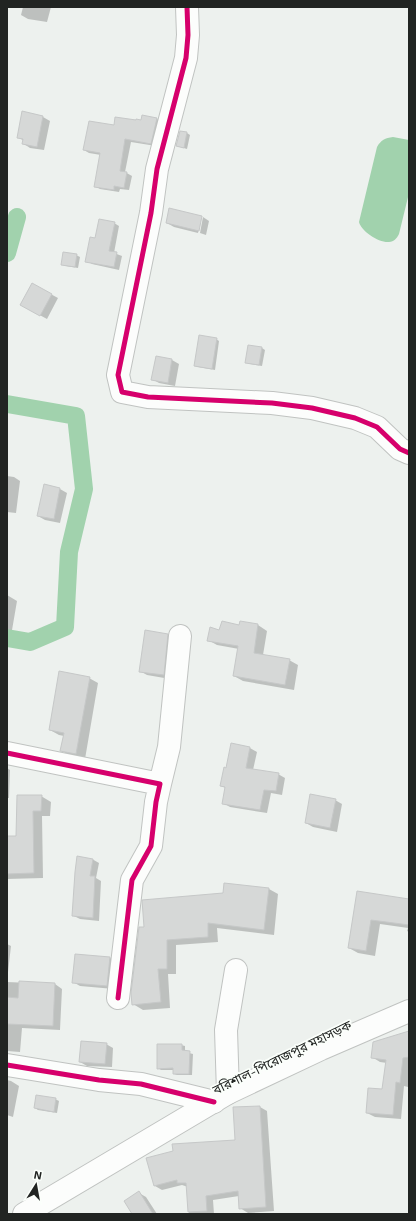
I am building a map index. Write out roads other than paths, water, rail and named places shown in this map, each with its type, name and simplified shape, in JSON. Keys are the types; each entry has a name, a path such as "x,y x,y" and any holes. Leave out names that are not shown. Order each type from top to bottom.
{"main road":[{"path":"187,7 188,35 186,58 157,169 151,213 118,375 122,392 148,397 272,403 312,408 355,418 376,427 400,449 409,453"},
{"path":"118,998 132,880 151,846 156,802 169,747 180,636"},
{"path":"7,753 160,784"},
{"path":"7,1065 99,1080 141,1084 221,1097 226,1030 236,970"},
{"name":"বরিশাল-পিরোজপুর মহাসড়ক","path":"24,1214 221,1097 321,1049 409,1011"}],"waterway":[{"path":"7,253 17,217"},
{"path":"7,404 76,416 84,489 69,552 65,627 30,642 7,638"}]}
